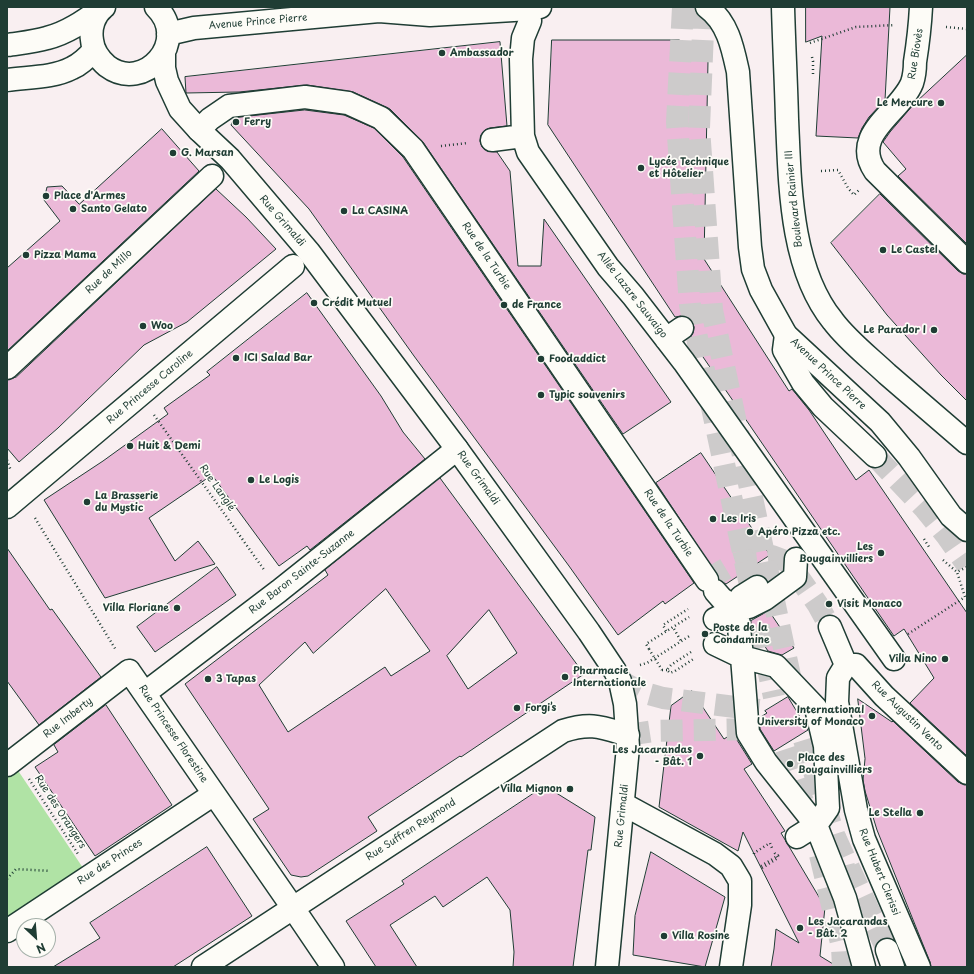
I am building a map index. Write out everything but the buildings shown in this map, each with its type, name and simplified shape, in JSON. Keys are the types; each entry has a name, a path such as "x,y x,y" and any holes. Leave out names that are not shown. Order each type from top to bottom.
{"street":[{"path":"102,8 97,15 92,28 93,46 98,56 109,68 116,71 132,73 147,69 154,65 166,43 166,22 163,15 156,7"},
{"path":"379,11 402,7"},
{"name":"Avenue Prince Pierre","path":"707,7 713,11 729,36 738,72 750,247 753,269 761,290 786,335 880,422 909,457 951,516 967,530"},
{"name":"Boulevard Rainier III","path":"783,7 790,171 797,236 802,260 811,284 823,307 846,336 967,443"},
{"path":"17,43 46,38 65,32 83,22 102,8"},
{"name":"Avenue Prince Pierre","path":"166,43 194,28 379,11 430,15 530,9 535,14"},
{"name":"Allée Lazare Sauvaigo","path":"535,14 523,38 521,59 523,136 528,152 608,267 634,296 674,333 684,362 894,658"},
{"name":"Rue Biovès","path":"921,16 912,82 906,93 872,135 868,145 868,153 871,165 875,171 967,262"},
{"path":"17,43 93,46"},
{"name":"Rue Grimaldi","path":"166,43 164,68 175,101 180,109 199,130 230,159 309,252 457,448 616,671 620,681 625,704 628,735 627,774 607,967"},
{"path":"7,80 62,72 74,67 84,60 93,46"},
{"name":"Rue de la Turbie","path":"199,130 210,119 229,106 305,97 348,103 381,118 412,149 718,600"},
{"path":"492,140 523,136"},
{"name":"Rue de Millo","path":"7,368 212,176"},
{"name":"Rue Princesse Caroline","path":"14,501 293,266"},
{"path":"786,335 784,350 803,384 823,407 875,456"},
{"name":"Rue Baron Sainte-Suzanne","path":"145,692 279,591 457,448"},
{"path":"814,547 788,564 795,576 764,591 741,597 718,600 742,657 748,733 766,762 816,825 845,898 864,967"},
{"path":"830,627 842,671"},
{"path":"706,646 776,666 822,706 828,808 816,825 797,837"},
{"name":"Rue Augustin Vento","path":"842,671 856,665 884,696 967,773"},
{"name":"Rue Princesse Florestine","path":"129,671 294,908 333,967"},
{"name":"Rue Imberty","path":"11,762 129,671"},
{"name":"Rue Hubert Clerissi","path":"842,671 836,702 856,810 864,839 919,967"},
{"name":"Rue Suffren Reymond","path":"203,967 562,731 577,726 596,725 628,735"},
{"name":"Rue des Princes","path":"7,931 214,794"},
{"path":"623,804 715,854 731,866 740,882 740,906 731,967"}],"path":[{"path":"806,44 856,27 921,16"},
{"path":"412,149 492,140"},
{"path":"821,171 838,170 848,188 854,195 861,189"},
{"path":"848,188 855,185"},
{"name":"Rue Langlé","path":"140,396 279,591"},
{"path":"14,501 129,671"},
{"path":"924,539 930,547"},
{"path":"906,636 965,597 957,572 943,560"},
{"path":"957,572 967,568"},
{"path":"666,632 662,625 688,609"},
{"path":"675,671 670,673 667,670 662,670 646,644 694,614"},
{"path":"674,629 681,641"},
{"path":"616,671 647,663 697,631"},
{"path":"667,670 671,665 706,646"},
{"name":"Rue des Orangers","path":"11,762 91,874"},
{"path":"758,870 778,858 770,843 754,853 761,866 779,855"}],"green space":[{"path":"15,766 85,871 7,921 7,772"}],"tunnel":[{"path":"683,7 677,122 690,305 774,697"},
{"path":"704,7 699,128 712,310 793,690"},
{"path":"875,456 925,509 967,565"},
{"path":"707,580 732,565 755,558 772,556 788,562 818,605 830,627"},
{"path":"620,681 641,692 663,698 759,710"},
{"path":"628,735 654,731 757,729"},
{"path":"804,740 843,863 851,894"},
{"path":"786,749 806,811"},
{"path":"835,837 887,950"},
{"path":"820,855 842,947 843,967"}],"place":[{"name":"Ambassador","path":"442,53"},
{"name":"Le Mercure","path":"941,103"},
{"name":"Ferry","path":"236,122"},
{"name":"G. Marsan","path":"173,153"},
{"name":"Lycée Technique et Hôtelier","path":"641,168"},
{"name":"Place d'Armes","path":"46,196"},
{"name":"Santo Gelato","path":"73,209"},
{"name":"La CASINA","path":"344,211"},
{"name":"Le Castel","path":"883,250"},
{"name":"Pizza Mama","path":"26,255"},
{"name":"Crédit Mutuel","path":"314,303"},
{"name":"de France","path":"504,305"},
{"name":"Woo","path":"143,326"},
{"name":"Le Parador I","path":"934,330"},
{"name":"ICI Salad Bar","path":"236,358"},
{"name":"Foodaddict","path":"541,359"},
{"name":"Typic souvenirs","path":"541,395"},
{"name":"Huit & Demi","path":"130,446"},
{"name":"Le Logis","path":"251,480"},
{"name":"La Brasserie du Mystic","path":"87,502"},
{"name":"Les Iris","path":"713,519"},
{"name":"Apéro Pizza etc.","path":"750,532"},
{"name":"Les Bougainvilliers","path":"881,553"},
{"name":"Visit Monaco","path":"829,604"},
{"name":"Villa Floriane","path":"177,608"},
{"name":"Poste de la Condamine","path":"705,634"},
{"name":"Villa Nino","path":"945,659"},
{"name":"Pharmacie Internationale","path":"565,677"},
{"name":"3 Tapas","path":"208,679"},
{"name":"Forgi’s","path":"517,708"},
{"name":"International University of Monaco","path":"872,716"},
{"name":"Les Jacarandas - Bât. 1","path":"700,756"},
{"name":"Place des Bougainvilliers","path":"790,764"},
{"name":"Villa Mignon","path":"570,789"},
{"name":"Le Stella","path":"920,813"},
{"name":"Les Jacarandas - Bât. 2","path":"800,928"},
{"name":"Villa Rosine","path":"664,936"}]}
